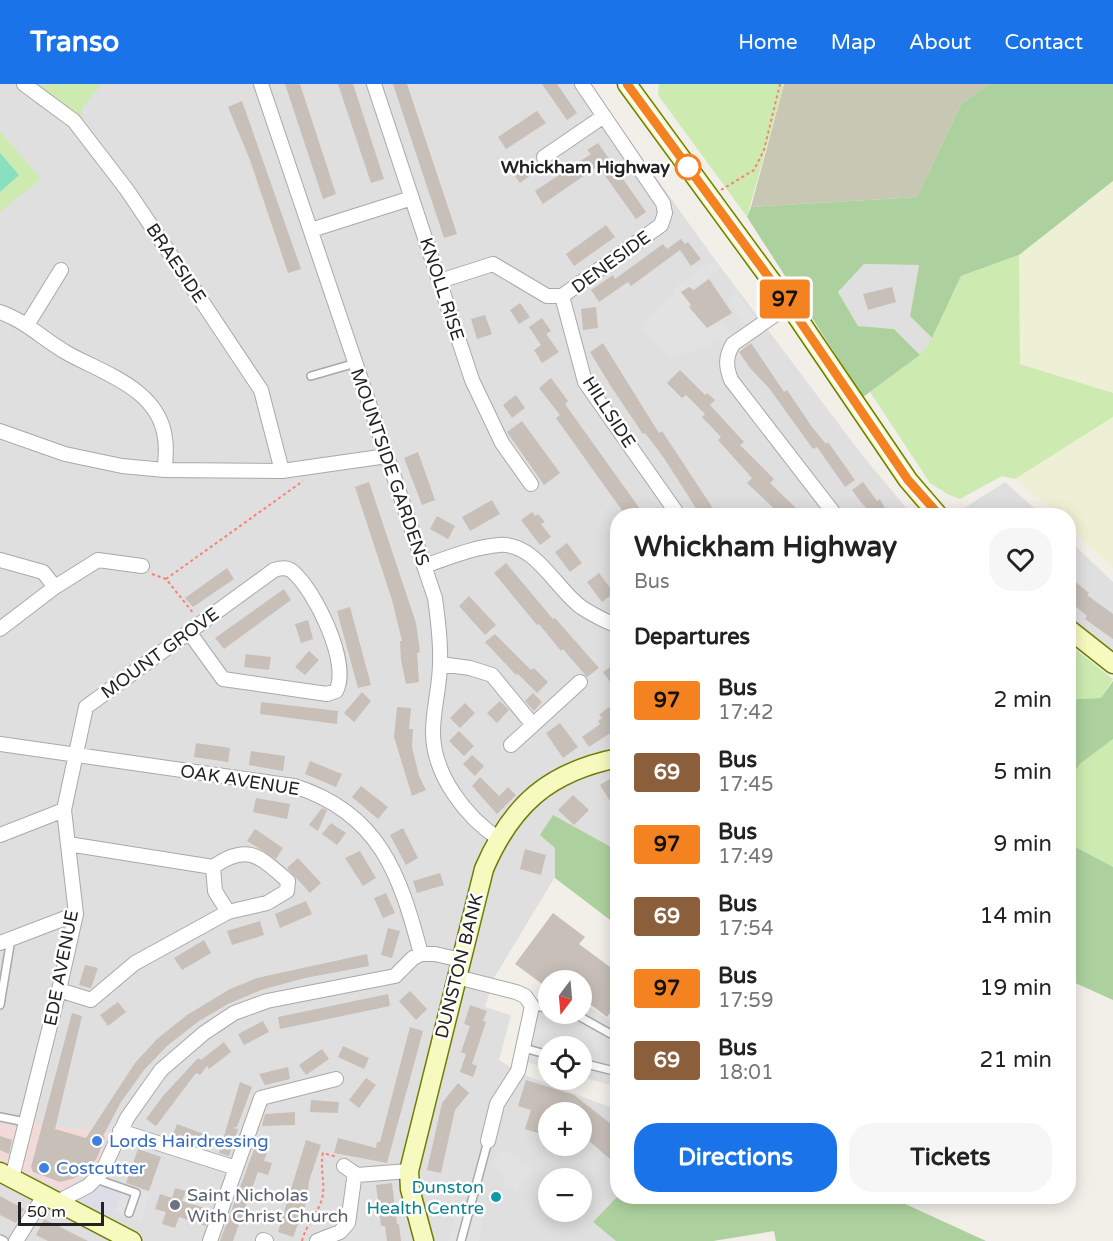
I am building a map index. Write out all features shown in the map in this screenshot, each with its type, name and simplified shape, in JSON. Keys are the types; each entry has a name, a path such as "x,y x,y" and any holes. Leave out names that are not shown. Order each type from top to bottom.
{"street":[{"name":"BRAESIDE","path":"24,84 74,122 127,190 195,291 261,390 282,471"},
{"name":"MOUNTSIDE GARDENS","path":"261,84 435,598 441,664 433,735 439,763 448,784 467,812 499,839"},
{"name":"KNOLL RISE","path":"374,84 472,380 502,443 531,483"},
{"path":"544,157 604,116 582,84"},
{"path":"627,84 711,195 908,480 932,508"},
{"name":"DENESIDE","path":"440,281 493,264 547,296 562,296 662,225 665,213 663,203 604,116"},
{"path":"311,230 412,198"},
{"path":"27,325 61,270"},
{"name":"HILLSIDE","path":"562,296 585,382 673,508"},
{"path":"789,305 733,344 729,351 726,368 731,380 830,508"},
{"path":"0,312 27,325 66,352 128,384 142,397 154,412 165,437 165,470"},
{"path":"0,432 65,454 122,466 165,470 282,471 387,456"},
{"path":"424,566 472,550 501,544 514,546 528,553 580,606 610,622"},
{"path":"0,560 44,572 55,586"},
{"path":"0,629 55,586 98,560 142,566"},
{"name":"MOUNT GROVE","path":"76,756 86,707 274,570 283,568 292,570 323,612 340,672 336,691 327,694 223,679 189,632"},
{"path":"1076,635 1113,664"},
{"path":"441,664 470,668 492,675 533,725"},
{"path":"512,745 580,682"},
{"name":"OAK AVENUE","path":"0,744 294,786 316,793 355,818 376,839 388,858 407,905 422,954"},
{"name":"EDE AVENUE","path":"6,1175 25,1122 60,990 76,914 64,810 76,756"},
{"name":"DUNSTON BANK","path":"424,1241 410,1189 409,1171 479,885 499,839 527,804 546,785 572,770 610,760"},
{"path":"0,835 64,810"},
{"path":"60,990 91,1000 135,963 228,912 267,903 287,891 288,881 262,859 249,853 229,856 213,867 68,844"},
{"path":"213,867 215,891 228,912"},
{"path":"6,941 76,914"},
{"path":"16,1241 51,1199 88,1186 96,1179 108,1164 120,1131 161,1070 204,1033 234,1013 267,1001 395,976 413,958 422,954 435,954 459,969 525,996 532,1006 525,1048 518,1071 497,1104 488,1141"},
{"path":"210,1241 261,1098 336,1079"},
{"path":"120,1131 236,1168"},
{"path":"344,1166 357,1175 409,1171"},
{"path":"6,1175 130,1241"},
{"path":"316,1241 340,1232 348,1223 354,1179 357,1175"}],"lane":[{"path":"311,376 356,363"},
{"path":"0,1005 6,941"},
{"path":"532,1006 538,1007"},
{"path":"592,1023 610,1034"},
{"path":"525,1048 538,1052"},
{"path":"592,1066 610,1070"},
{"path":"0,1117 25,1122"},
{"path":"461,1241 488,1141"},
{"path":"96,1179 136,1193 129,1213"},
{"path":"0,1239 4,1241"}],"path":[{"path":"711,195 754,170 764,150 780,84"},
{"path":"166,579 308,477 307,468"},
{"path":"142,566 166,579 201,623"}],"shaded area":[{"path":"0,84 589,84 713,257 862,455 906,508 610,508 610,847 582,832 494,978 485,1007 511,1015 499,1060 522,1074 538,1080 538,1090 565,1090 610,1107 611,1204 594,1222 616,1241 0,1241"},
{"path":"784,84 989,84 961,104 917,197 751,207"},
{"path":"1113,181 1113,393 1020,364 1019,255"},
{"path":"714,260 720,269 691,290 689,287 681,293 694,303 689,307 707,328 721,321 731,335 723,341 715,341 711,346 671,357 644,331 643,323 673,294 676,287"},
{"path":"864,264 919,265 910,316 932,338 920,355 894,329 858,326 838,292"},
{"path":"737,292 755,318 744,325 727,299"},
{"path":"1113,417 1113,569 1076,533 1076,508 1049,508 1015,479"},
{"path":"1005,482 1034,508 964,508"},
{"path":"1076,547 1113,582 1113,651 1076,623"},
{"path":"533,998 538,999 538,1024 592,1024 592,1008 610,1020 610,1085 592,1080 592,1036 538,1036 538,1065 524,1062"},
{"path":"0,1123 31,1129 33,1123 109,1133 97,1164 63,1190 9,1165 0,1175"},
{"path":"502,1149 533,1169 517,1192 503,1183 507,1175 491,1165"},
{"path":"99,1185 122,1194 109,1218 83,1206 81,1202 82,1197"},
{"path":"125,1185 150,1194 141,1224 115,1211"},
{"path":"457,1208 485,1216 478,1241 448,1241"}],"green space":[{"path":"55,84 101,84 82,109 82,124 34,87"},
{"path":"659,84 784,84 747,217 658,95"},
{"path":"989,84 1113,84 1113,181 1019,255 961,276 932,338 910,316 919,265 864,264 838,292 858,326 894,329 920,355 863,397 747,217 751,207 917,197 961,104"},
{"path":"0,131 41,179 0,212"},
{"path":"0,153 19,175 0,192"},
{"path":"1019,255 1020,364 1113,393 1113,417 1015,479 1002,476 960,499 930,483 870,392 920,355 932,338 961,276"},
{"path":"1076,650 1113,679 1101,698 1077,699"},
{"path":"1113,681 1113,739 1080,764 1076,770 1076,700 1101,698"},
{"path":"1113,739 1113,867 1076,847 1076,770 1080,764"},
{"path":"553,815 610,847 610,920 555,878 555,848 540,835"},
{"path":"1076,847 1113,867 1113,1000 1076,983"},
{"path":"610,1204 905,1204 986,1241 776,1241 774,1231 713,1241 616,1241 593,1222"}],"building":[{"path":"285,84 300,84 336,194 323,199"},
{"path":"338,84 353,84 384,179 371,183"},
{"path":"393,84 407,84 457,234 444,238"},
{"path":"542,84 557,84 577,113 567,120"},
{"path":"242,101 301,269 288,273 250,160 228,107"},
{"path":"537,111 546,123 506,149 498,137"},
{"path":"598,143 646,212 636,219 598,166 543,204 535,191 591,154 587,150"},
{"path":"521,158 532,174 520,183 508,167"},
{"path":"606,225 615,237 574,266 566,254"},
{"path":"681,239 685,244 688,242 701,259 691,266 680,250 631,286 628,282 599,302 591,290 613,275 615,279 663,244 667,249"},
{"path":"709,279 732,313 707,328 689,307 691,305 681,292 689,287 694,290"},
{"path":"892,287 896,302 868,310 863,294"},
{"path":"520,303 530,317 519,324 510,310"},
{"path":"596,307 598,328 583,330 581,309"},
{"path":"485,315 492,334 477,339 471,319"},
{"path":"542,318 551,331 546,334 559,352 542,363 534,350 541,345 529,327"},
{"path":"603,343 659,433 662,431 713,508 696,508 664,458 645,433 643,434 590,352"},
{"path":"751,343 784,392 787,390 812,427 826,444 828,442 855,480 845,487 817,447 813,449 769,388 750,368 739,352"},
{"path":"680,370 705,395 707,393 715,400 710,405 744,442 740,445 774,479 770,483 796,508 774,508 747,483 752,478 718,440 721,437 702,417 705,414 686,395 682,398 667,383"},
{"path":"551,378 568,401 565,404 639,508 620,508 556,418 560,415 539,388"},
{"path":"516,395 525,408 512,418 503,405"},
{"path":"522,421 560,473 544,485 507,432"},
{"path":"418,452 435,500 422,505 404,458"},
{"path":"369,482 416,623 420,652 417,653 419,682 406,684 401,660 400,641 402,641 392,600 355,487"},
{"path":"863,482 877,501 880,499 885,508 866,508 852,490"},
{"path":"492,500 500,514 470,531 462,517"},
{"path":"532,512 535,516 538,514 545,522 541,524 551,537 540,545 521,520"},
{"path":"437,516 455,526 448,539 430,529"},
{"path":"567,543 582,563 570,572 555,552"},
{"path":"506,563 553,619 555,618 599,668 587,677 563,649 561,651 539,624 537,625 494,573"},
{"path":"227,568 234,579 193,607 185,598"},
{"path":"599,573 610,588 610,596 602,602 587,582"},
{"path":"1076,582 1089,593 1087,595 1113,614 1113,639 1085,619 1087,616 1076,607"},
{"path":"284,589 291,600 224,649 215,638"},
{"path":"469,596 496,625 485,635 459,606"},
{"path":"350,607 371,685 358,688 337,611"},
{"path":"308,620 313,639 301,643 295,624"},
{"path":"495,634 531,670 534,668 548,682 537,693 518,674 516,675 485,642"},
{"path":"309,651 319,660 305,675 295,667"},
{"path":"246,654 271,657 269,670 244,667"},
{"path":"610,667 610,682 603,672"},
{"path":"362,692 371,701 354,722 344,713"},
{"path":"533,693 542,702 534,711 525,701"},
{"path":"500,701 509,710 497,723 487,713"},
{"path":"261,702 338,711 337,724 260,714"},
{"path":"465,703 475,713 460,728 450,718"},
{"path":"397,707 411,708 409,729 413,729 412,747 419,776 426,790 412,796 394,737"},
{"path":"609,707 610,733 589,747 582,737 600,724 598,721 602,718 599,715"},
{"path":"560,723 578,747 563,758 546,733"},
{"path":"459,731 474,746 464,756 449,741"},
{"path":"196,743 230,748 228,762 194,757"},
{"path":"251,751 285,756 283,771 249,765"},
{"path":"472,755 484,766 475,776 463,764"},
{"path":"310,761 342,774 336,787 305,774"},
{"path":"480,777 499,796 508,787 516,795 497,814 472,786"},
{"path":"610,779 610,801 600,785"},
{"path":"361,786 388,807 378,819 352,797"},
{"path":"573,795 589,810 574,825 558,810"},
{"path":"256,798 290,804 287,819 253,812"},
{"path":"322,808 327,810 318,831 309,825"},
{"path":"331,823 346,833 337,845 322,834"},
{"path":"403,828 418,858 406,865 390,835"},
{"path":"255,829 283,848 276,859 247,841"},
{"path":"525,849 546,855 541,875 520,869"},
{"path":"360,851 376,878 363,886 345,858"},
{"path":"298,858 321,883 310,893 287,868"},
{"path":"440,873 444,885 417,893 413,881"},
{"path":"386,893 395,913 383,918 374,898"},
{"path":"306,901 312,914 280,928 275,914"},
{"path":"553,913 585,937 579,944 610,967 610,1013 607,1017 592,1006 592,970 538,970 538,981 515,964"},
{"path":"260,921 264,935 232,945 227,931"},
{"path":"388,928 400,931 392,958 381,955"},
{"path":"204,940 211,953 182,970 174,958"},
{"path":"367,954 369,966 305,978 261,990 228,1004 199,1021 167,1046 144,1070 121,1102 103,1136 105,1137 97,1158 88,1168 75,1178 60,1182 33,1172 31,1167 72,1013 82,1016 55,1129 86,1138 135,1063 157,1039 187,1015 230,989 257,978"},
{"path":"85,965 98,968 91,988 79,985"},
{"path":"410,991 427,1009 416,1020 399,1001"},
{"path":"388,994 390,1006 280,1029 278,1017"},
{"path":"118,1002 126,1012 108,1026 100,1015"},
{"path":"470,1005 487,1011 483,1021 486,1022 472,1064 477,1066 473,1077 460,1072 466,1054 461,1052 470,1026 464,1024"},
{"path":"263,1021 269,1032 244,1045 238,1034"},
{"path":"410,1027 423,1031 387,1163 334,1153 338,1138 376,1148 377,1142 380,1142"},
{"path":"224,1042 231,1052 209,1069 207,1066 200,1075 196,1073 156,1126 146,1119 163,1096 198,1058 201,1060"},
{"path":"343,1046 369,1058 364,1069 338,1057"},
{"path":"322,1049 329,1059 306,1075 299,1065"},
{"path":"288,1067 290,1079 265,1085 259,1074"},
{"path":"366,1078 376,1085 359,1108 349,1100"},
{"path":"526,1080 538,1084 538,1090 558,1090 574,1095 583,1102 538,1102 538,1133 525,1129 531,1110 518,1106"},
{"path":"240,1082 252,1087 237,1127 233,1128 238,1129 229,1156 219,1153"},
{"path":"458,1083 469,1093 455,1110 441,1173 427,1170 442,1103"},
{"path":"311,1100 339,1102 338,1113 310,1112"},
{"path":"592,1109 610,1123 610,1159 592,1144"},
{"path":"295,1112 295,1125 262,1126 265,1114"},
{"path":"177,1124 204,1134 200,1145 173,1135"},
{"path":"0,1136 12,1140 9,1154 0,1150"},
{"path":"259,1136 271,1140 264,1161 272,1163 268,1175 258,1172 233,1241 220,1241"},
{"path":"306,1140 321,1145 309,1181 307,1201 293,1237 278,1232"},
{"path":"138,1149 161,1157 149,1191 126,1183"},
{"path":"392,1183 401,1241 387,1241 385,1226 381,1226 376,1185"},
{"name":"Saint Nicholas With Christ Church","path":"175,1188 186,1191 182,1201 211,1210 206,1226 179,1217 175,1228 162,1224 166,1212 155,1209 160,1194 172,1198"},
{"path":"0,1196 24,1209 16,1223 0,1215"},
{"path":"44,1219 88,1241 48,1241 36,1235"}],"bus line":[{"name":"97","path":"627,84 680,158 711,195 908,480 933,508"}],"place":[{"name":"Whickham Highway","path":"688,167"},
{"name":"Lords Hairdressing","path":"97,1141"},
{"name":"Costcutter","path":"44,1168"},
{"name":"Dunston Health Centre","path":"496,1197"},
{"name":"Saint Nicholas With Christ Church","path":"175,1205"}]}
